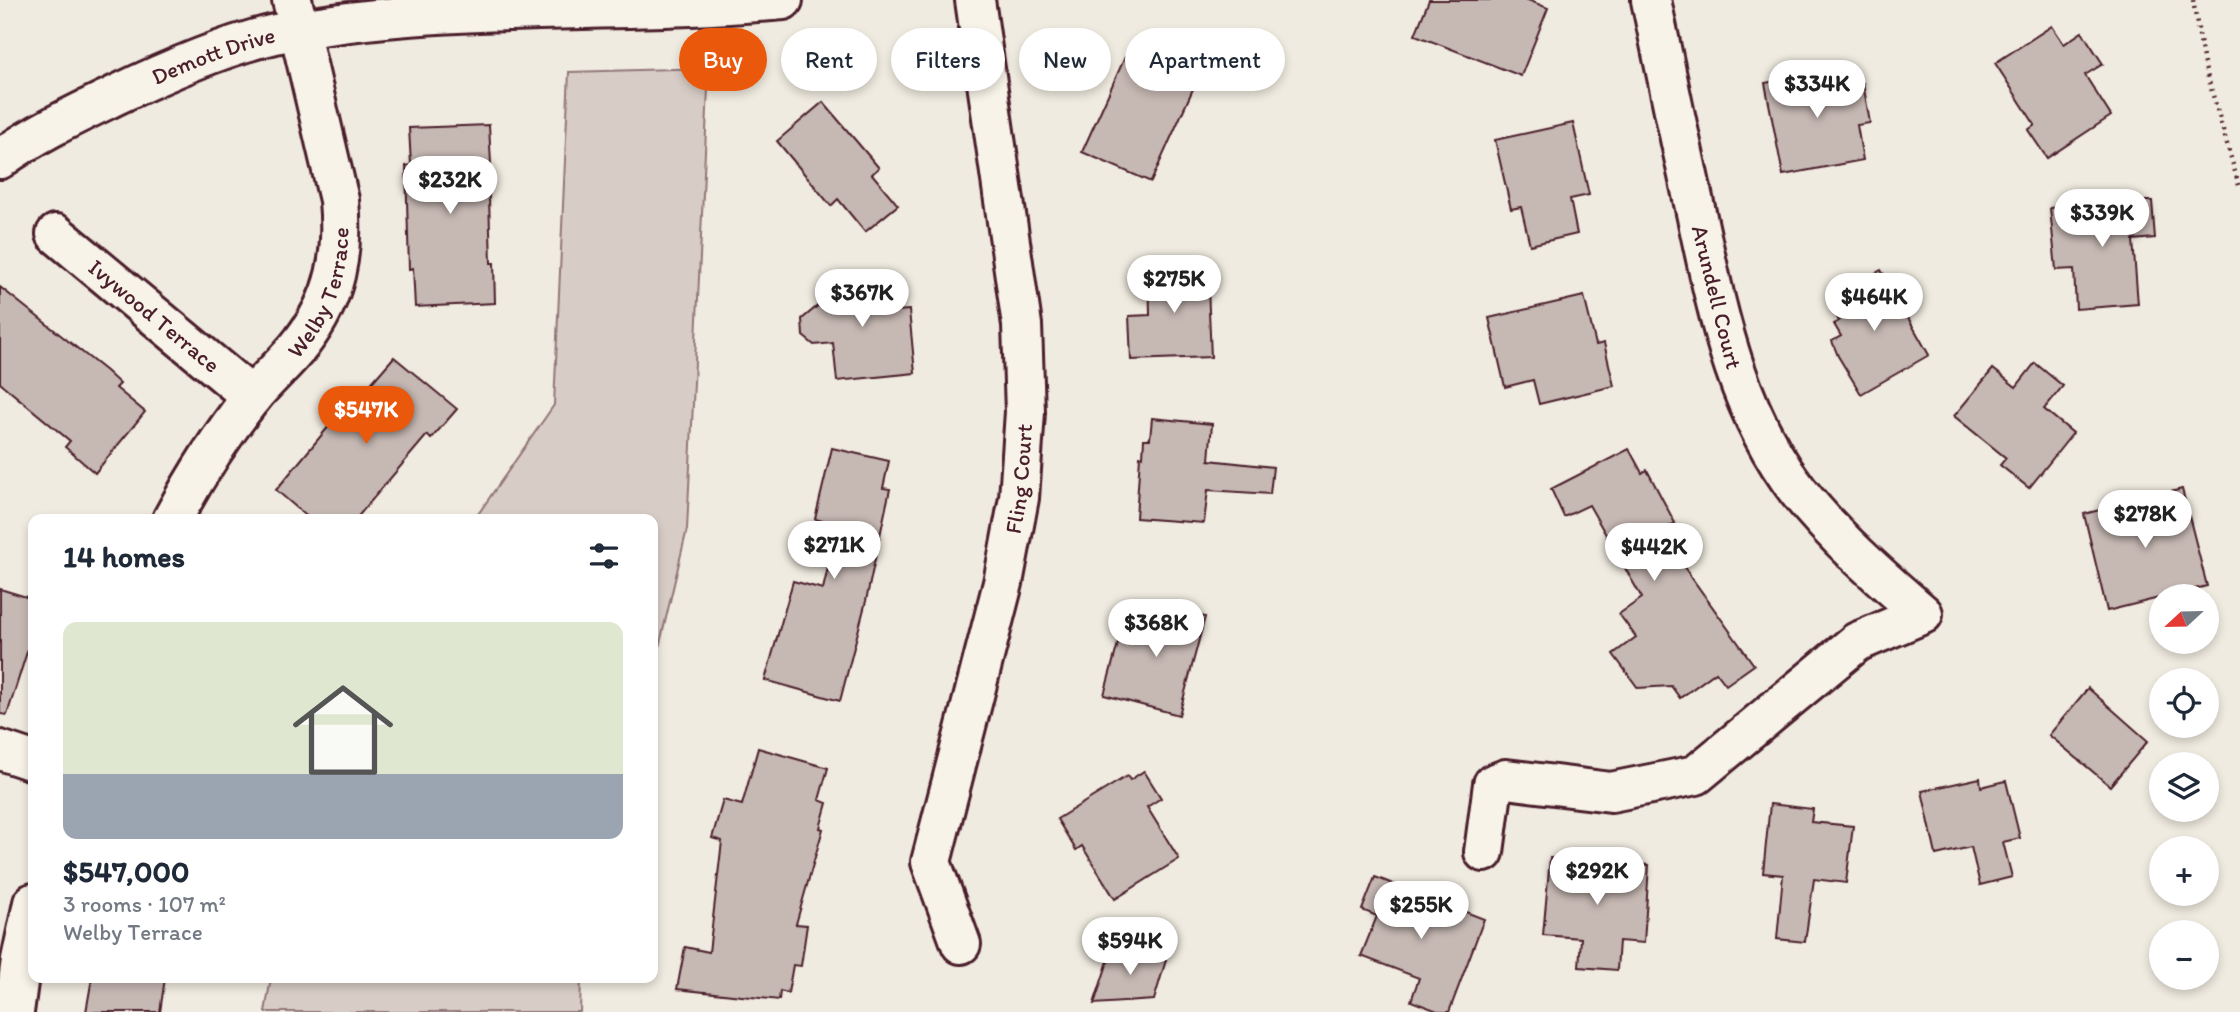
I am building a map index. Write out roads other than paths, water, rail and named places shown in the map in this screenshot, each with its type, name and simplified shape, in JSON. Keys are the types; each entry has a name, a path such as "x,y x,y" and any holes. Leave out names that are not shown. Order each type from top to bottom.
{"street":[{"name":"Demott Drive","path":"0,159 69,117 201,59 272,35 296,15 357,19 533,7 690,5 783,0"},
{"name":"Fling Court","path":"961,944 931,862 1003,583 1019,498 1025,412 1022,325 975,0"},
{"name":"Arundell Court","path":"1484,852 1493,784 1506,779 1611,792 1696,775 1857,642 1923,614 1855,556 1798,491 1767,442 1742,390 1723,335 1651,0"},
{"name":"Welby Terrace","path":"175,514 208,455 252,397 301,343 316,322 331,290 340,254 342,228 339,200 296,15"},
{"name":"Ivywood Terrace","path":"56,234 252,397"},
{"path":"0,750 28,759"},
{"path":"14,1012 28,927"}]}
